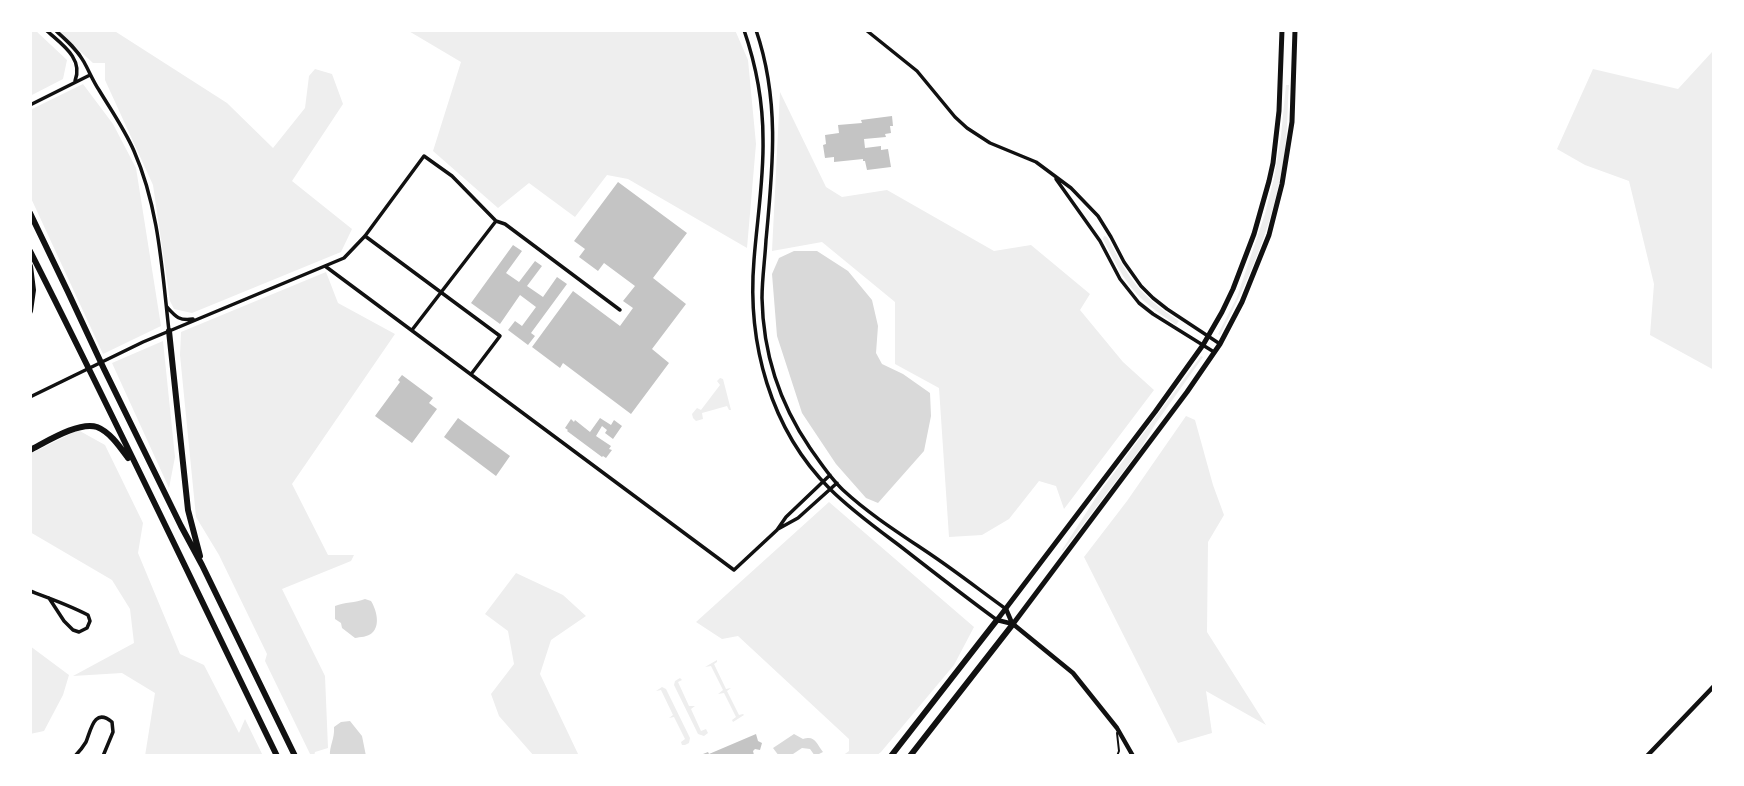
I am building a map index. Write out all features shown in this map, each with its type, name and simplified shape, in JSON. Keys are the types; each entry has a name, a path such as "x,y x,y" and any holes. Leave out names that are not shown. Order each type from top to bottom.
{"highway":[{"path":"30,213 295,756"},
{"path":"30,251 277,756"},
{"path":"30,267 33,290 30,311"},
{"path":"169,331 188,510 202,565"},
{"path":"30,450 77,427 87,425 105,432 136,468"},
{"path":"891,756 997,620"},
{"path":"910,756 1013,624"}],"main road":[{"path":"997,620 1155,412 1203,345 1222,312 1244,262 1261,212 1273,163 1279,111 1282,30"},
{"path":"1013,624 1220,344 1242,302 1269,234 1280,194 1292,122 1295,30"}],"street":[{"path":"46,30 75,61 78,72 74,83"},
{"path":"55,30 84,61 133,148 144,177 153,207 169,331"},
{"path":"744,30 758,82 764,139 752,311 756,344 767,387 778,414 794,442 830,489 862,517 997,620 1013,624 1073,673 1117,728 1133,756"},
{"path":"756,30 770,85 774,129 774,162 762,297 766,340 778,386 807,444 836,483 862,506 1006,609 1013,624"},
{"path":"866,30 918,71 967,128 990,143 1036,162 1071,188 1098,216 1128,269 1141,286 1153,298 1220,344"},
{"path":"30,105 90,75"},
{"path":"30,397 198,318 344,258 365,236 424,156 452,176 496,221 505,224 620,310"},
{"path":"1053,174 1100,241 1133,297 1153,314 1214,352"},
{"path":"412,330 496,221"},
{"path":"365,236 500,336 472,374"},
{"path":"326,265 734,570 830,475"},
{"path":"166,306 175,316 184,320 198,318"},
{"path":"776,530 798,518 836,483"},
{"path":"30,591 49,598 74,608 88,615 90,621 87,628 79,632 73,630 49,598"},
{"path":"1647,756 1714,686"},
{"path":"75,756 86,743 94,721 108,718 112,722 114,732 103,756"}],"lane":[{"path":"1117,728 1117,756"}],"shaded area":[{"path":"30,30 35,30 67,60 63,79 30,96"},
{"path":"57,30 113,30 227,103 273,148 305,108 309,76 315,69 332,74 343,104 292,181 352,229 341,252 192,313 174,309 170,301 153,185 105,80 105,63 93,63"},
{"path":"407,30 735,30 748,60 756,144 747,248 628,179 607,175 575,217 529,183 498,208 433,151 461,62"},
{"path":"1712,52 1714,370 1650,335 1654,284 1629,181 1585,165 1557,149 1593,69 1678,89"},
{"path":"83,84 113,124 136,168 161,326 103,354 30,196 30,110"},
{"path":"1286,85 1289,85 1286,138 1280,179 1268,226 1251,270 1220,335 1218,334 1237,297 1265,214 1281,136"},
{"path":"780,92 826,187 842,197 887,190 994,251 1031,245 1090,294 1080,310 1123,362 1154,390 1064,509 1056,486 1039,481 1009,519 982,535 949,537 939,388 895,364 895,302 822,242 772,251"},
{"path":"1104,236 1136,285 1154,303 1179,321 1176,325 1131,287 1103,239"},
{"path":"794,251 817,251 848,271 872,300 878,326 876,353 882,364 903,374 930,393 931,416 924,451 878,503 866,498 836,464 802,413 777,336 772,274 779,258"},
{"path":"326,272 338,303 395,334 292,484 328,555 354,555 351,561 282,589 325,676 328,748 311,756 265,661 267,654 219,555 196,517 180,355 181,332"},
{"path":"163,341 175,457 169,488 112,363"},
{"path":"1201,356 1203,357 1141,448 1063,551 1099,493"},
{"path":"723,379 731,410 727,406 702,413 703,419 696,421 692,414 697,408 701,410 720,385 717,381"},
{"path":"1186,416 1195,420 1224,515 1208,542 1207,632 1266,725 1206,691 1212,733 1178,743 1084,557"},
{"path":"78,430 105,445 143,523 138,553 180,654 204,665 239,733 245,719 263,756 145,756 155,693 122,673 73,676 134,643 130,609 112,580 30,532 30,454"},
{"path":"829,502 974,627 954,665 876,756 842,756 849,751 849,739 738,636 722,639 696,622"},
{"path":"516,573 563,595 586,616 551,640 540,674 579,756 534,756 499,716 491,694 514,664 508,631 485,614"},
{"path":"365,599 371,601 375,608 375,630 366,636 355,638 335,619 335,606"},
{"path":"30,646 69,675 63,695 44,731 30,734"},
{"path":"717,660 714,664 726,689 731,688 727,691 739,715 744,715 733,722 736,717 724,693 718,694 723,690 711,666 705,667"},
{"path":"680,678 682,680 678,682 689,706 695,706 691,709 701,731 706,729 708,733 704,736 698,734 674,685"},
{"path":"662,687 666,689 690,738 685,745 682,745 681,742 685,739 674,717 669,718 673,715 661,690 656,691"},
{"path":"350,721 362,736 366,756 330,756 334,727 341,722"},
{"path":"794,734 803,739 813,739 823,752 815,756 810,749 802,748 790,756 779,756 773,748"}],"building":[{"path":"892,116 891,133 885,134 886,137 864,139 865,148 881,146 881,150 888,149 891,167 867,170 863,159 834,162 834,157 825,158 825,135 839,133 838,125"},
{"path":"618,182 687,233 653,278 686,304 652,349 669,363 631,414 563,363 560,368 532,347 573,291 620,326 633,308 623,301 635,286 604,263 598,271 579,257 585,249 574,241"},
{"path":"513,245 522,251 506,273 519,282 535,261 542,266 527,286 543,297 557,277 567,284 531,333 535,336 528,345 508,330 515,321 522,326 536,307 520,295 500,324 471,303"},
{"path":"402,375 433,398 429,403 437,409 412,443 375,416 400,382 398,380"},
{"path":"458,418 510,456 496,476 444,437"},
{"path":"600,418 611,425 614,420 622,426 613,439 605,433 607,430 602,426 596,436 611,446 609,449 612,450 606,458 565,428 571,419 590,432"},
{"path":"756,734 758,741 762,743 760,750 755,749 752,756 698,756 708,752 709,754"}]}
